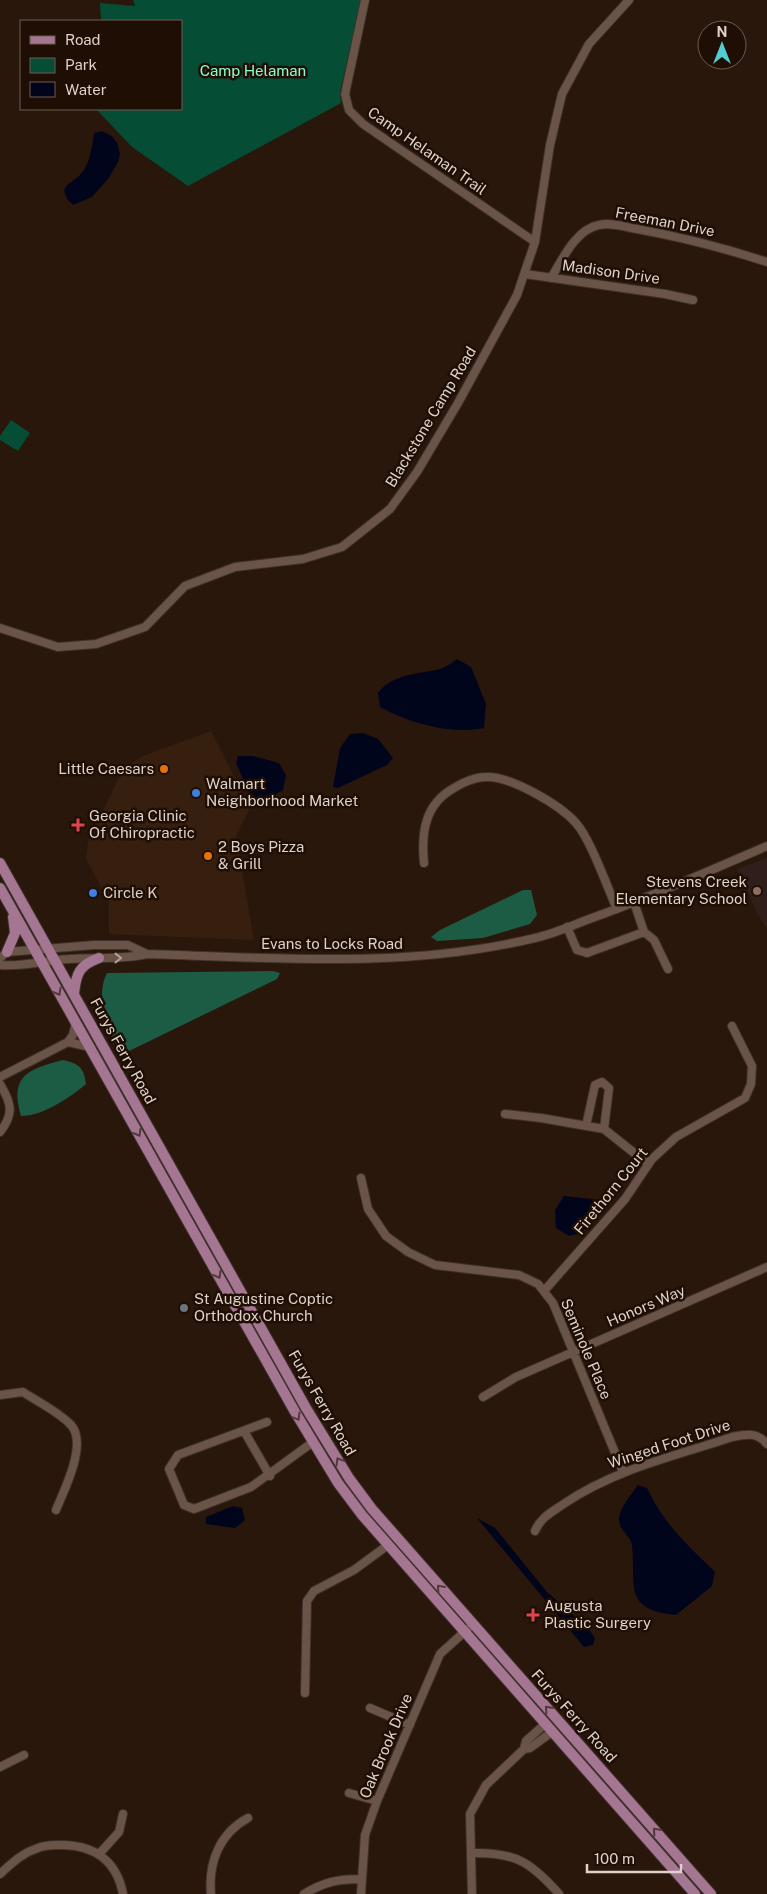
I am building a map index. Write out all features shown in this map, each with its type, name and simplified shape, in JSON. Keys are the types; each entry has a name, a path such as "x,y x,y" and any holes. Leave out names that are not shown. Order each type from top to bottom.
{"main road":[{"name":"Furys Ferry Road","path":"0,863 297,1392 349,1478 372,1509 472,1625 711,1894"},
{"name":"Furys Ferry Road","path":"0,888 338,1483 463,1633 695,1894"},
{"path":"3,955 15,933 10,907"},
{"path":"74,994 76,976 79,969 87,962 99,958"}],"street":[{"name":"Camp Helaman Trail","path":"365,0 345,94 349,110 363,124 535,242"},
{"name":"Blackstone Camp Road","path":"0,628 58,647 96,644 145,627 185,586 236,567 303,559 342,547 390,509 417,472 502,323 525,274 535,242 550,145 562,94 589,44 629,0"},
{"name":"Freeman Drive","path":"551,278 566,253 582,233 598,225 613,225 675,236 767,262"},
{"name":"Madison Drive","path":"525,274 665,294 693,300"},
{"path":"424,863 422,843 425,823 432,808 443,794 463,782 487,776 518,785 548,800 577,824 617,909"},
{"name":"Evans to Locks Road","path":"0,965 13,966 56,960 133,958 147,954 357,960 406,958 473,951 537,938 617,909 767,846"},
{"path":"634,902 644,932 654,940 668,969"},
{"path":"567,927 578,950 587,953 644,932"},
{"name":"Evans to Locks Road","path":"3,955 34,949 128,945 147,954"},
{"path":"0,1077 68,1042 73,1036 76,1022"},
{"name":"Firethorn Court","path":"544,1292 625,1199 648,1164 676,1137 745,1098 751,1084 752,1066 732,1026"},
{"path":"68,1042 90,1047"},
{"path":"586,1126 595,1085 602,1082 609,1088 604,1130"},
{"path":"0,1084 10,1107 10,1118 0,1132"},
{"path":"505,1114 542,1118 604,1130 648,1164"},
{"name":"Seminole Place","path":"362,1178 368,1209 386,1236 408,1252 435,1265 519,1275 538,1284 553,1303 623,1472"},
{"name":"Honors Way","path":"483,1397 516,1377 767,1267"},
{"path":"0,1395 23,1392 72,1426 77,1438 77,1450 56,1510"},
{"path":"267,1422 178,1455 170,1469 180,1501 194,1509 251,1488 270,1476 313,1442"},
{"path":"244,1431 270,1476"},
{"name":"Winged Foot Drive","path":"535,1531 540,1520 580,1493 623,1472 732,1437 749,1434 760,1437 767,1444"},
{"path":"305,1693 307,1601 314,1591 354,1570 388,1545"},
{"name":"Oak Brook Drive","path":"361,1894 365,1835 377,1801 440,1654 472,1625"},
{"path":"370,1708 410,1725"},
{"path":"472,1894 470,1814 486,1785 524,1749 526,1741 549,1728"},
{"path":"0,1767 24,1755"},
{"path":"348,1793 377,1801"},
{"path":"100,1853 119,1832 123,1814"},
{"path":"211,1894 211,1869 216,1853 228,1833 248,1818"},
{"path":"0,1874 17,1858 38,1847 51,1845 76,1846 100,1853 117,1873 123,1894"},
{"path":"471,1853 508,1854 522,1860 543,1876 559,1894"},
{"path":"304,1894 322,1883 335,1880 361,1879"}],"shaded area":[{"path":"211,731 250,808 236,836 254,940 109,934 109,902 86,858 88,842 123,769 143,756"},
{"name":"Stevens Creek Elementary School","path":"767,858 767,929 757,913 737,869"}],"green space":[{"name":"Camp Helaman","path":"133,0 361,0 340,92 341,103 188,186 132,147 97,110 182,110 182,20 101,20 100,3 135,6"},
{"path":"11,420 30,433 18,451 0,440 0,436"},
{"path":"523,890 531,890 537,915 530,924 483,938 437,941 431,937 440,930"},
{"path":"273,971 280,973 277,979 125,1053 112,1037 107,1026 102,1004 102,993 107,973"},
{"path":"63,1060 77,1065 82,1070 86,1084 47,1110 21,1116 18,1092 24,1076 40,1067"}],"water":[{"path":"102,131 112,136 117,143 120,154 118,162 108,179 92,197 73,205 67,199 64,190 67,185 83,172 90,156 94,133"},
{"path":"457,659 471,667 486,704 484,728 471,730 444,729 417,723 380,707 378,693 390,682 398,678 440,669"},
{"path":"363,733 378,739 393,758 387,765 338,788 333,787 340,748 350,734"},
{"path":"238,756 253,756 279,763 286,775 283,790 266,800 253,801 236,763"},
{"path":"564,1196 600,1200 605,1206 581,1233 569,1236 556,1228 555,1210"},
{"path":"638,1485 647,1488 669,1524 685,1543 715,1572 712,1586 676,1615 647,1608 640,1602 636,1594 632,1544 619,1524 619,1518 623,1506"},
{"path":"233,1506 242,1508 245,1520 235,1528 206,1524 206,1517"},
{"path":"477,1518 495,1528 547,1592 587,1627 595,1638 593,1645 584,1647"}],"place":[{"name":"Little Caesars","path":"164,769"},
{"name":"Walmart Neighborhood Market","path":"196,793"},
{"name":"Georgia Clinic Of Chiropractic","path":"78,825"},
{"name":"2 Boys Pizza & Grill","path":"208,856"},
{"name":"Stevens Creek Elementary School","path":"757,891"},
{"name":"Circle K","path":"93,893"},
{"name":"St Augustine Coptic Orthodox Church","path":"184,1308"},
{"name":"Augusta Plastic Surgery","path":"533,1615"}]}
